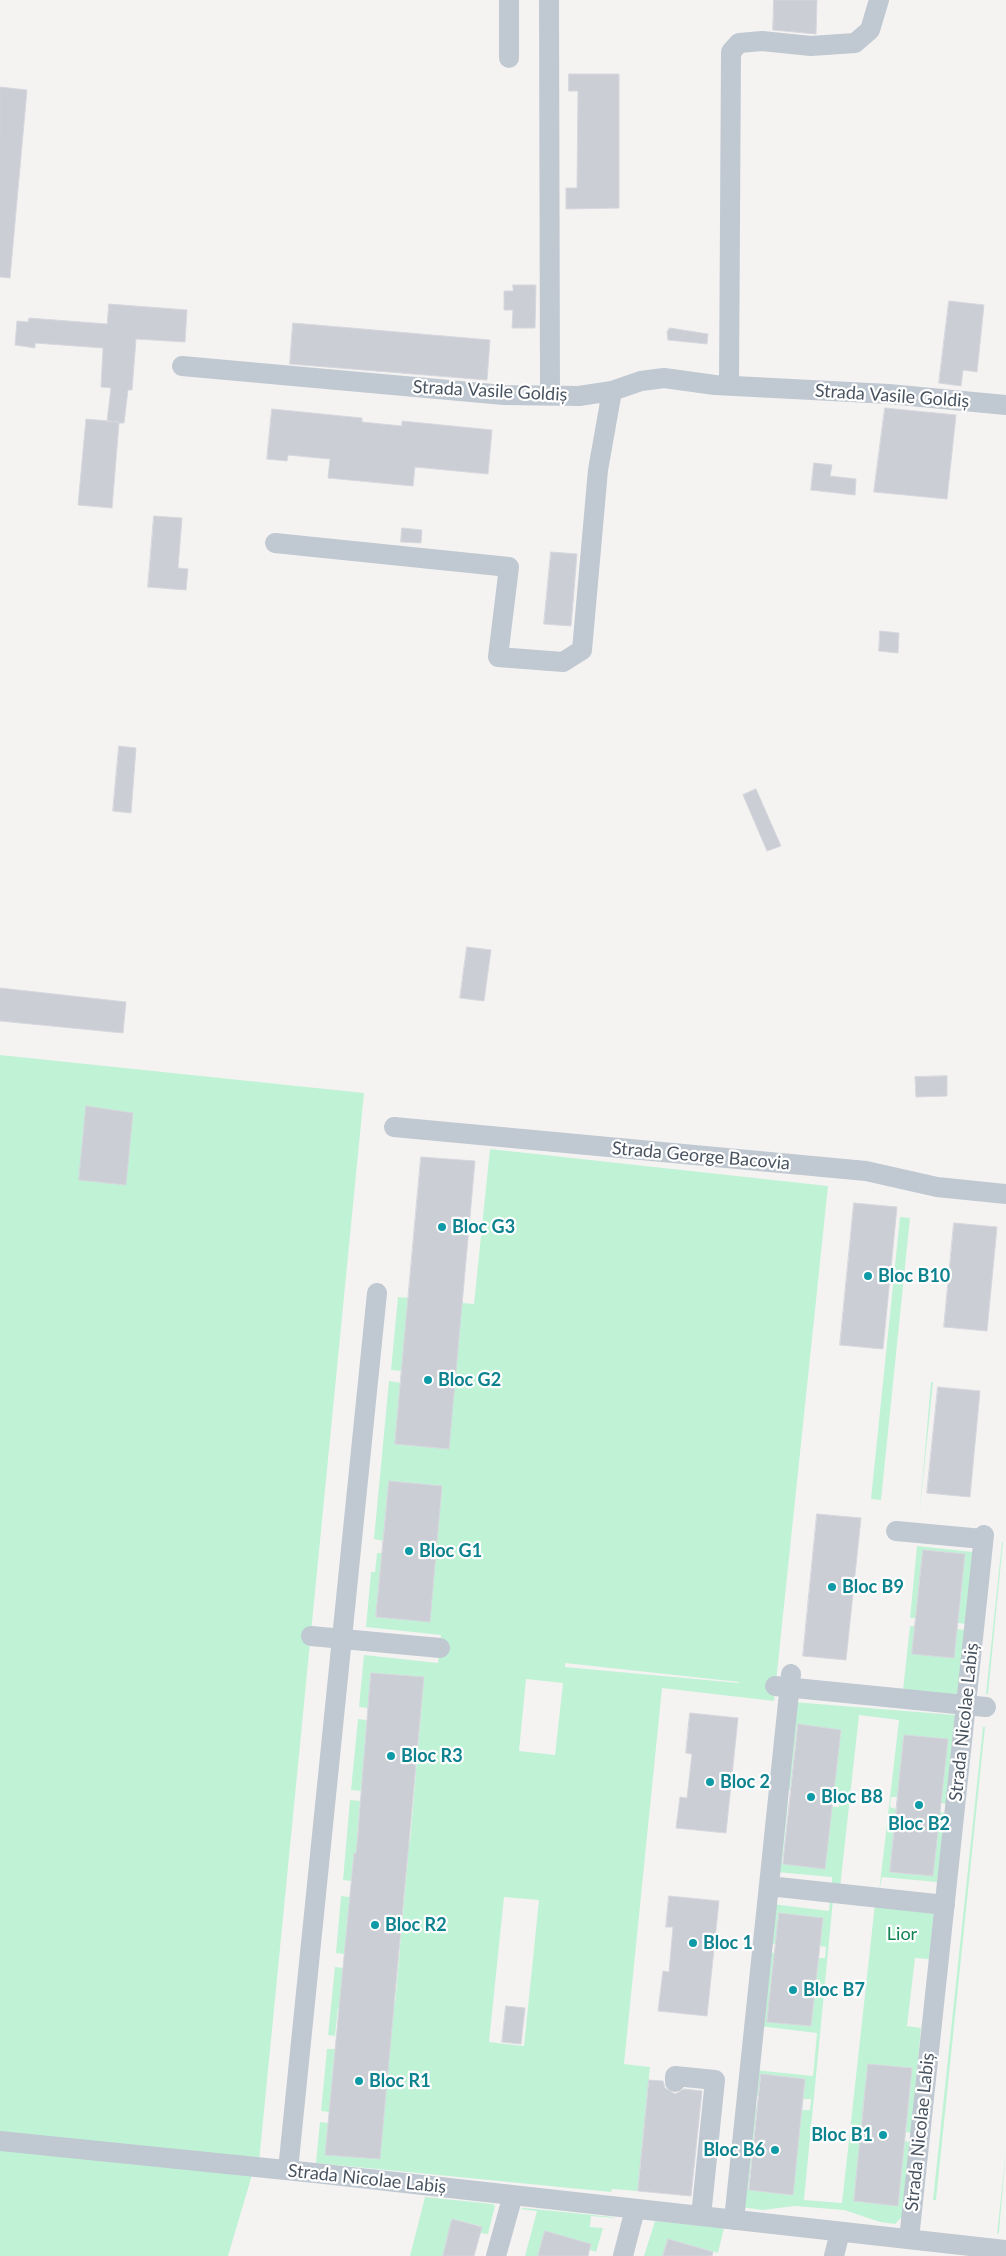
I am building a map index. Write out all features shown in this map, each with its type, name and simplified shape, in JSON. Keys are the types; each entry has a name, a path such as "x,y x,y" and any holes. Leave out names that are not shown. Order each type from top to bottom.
{"street":[{"path":"509,0 509,58"},
{"path":"549,0 550,396"},
{"path":"729,385 731,52 739,43 762,41 811,46 855,43 870,30 879,0"},
{"name":"Strada Vasile Goldiș","path":"182,366 504,396 579,396 612,390 641,381 664,378 729,385 889,394 1006,405"},
{"path":"275,544 509,567 498,657 563,662 582,650 598,470 612,390"},
{"name":"Strada George Bacovia","path":"394,1127 866,1172 937,1187 1006,1194"},
{"path":"288,2170 377,1293"},
{"name":"Strada Nicolae Labiș","path":"896,1531 983,1537 909,2239"},
{"path":"311,1636 440,1648"},
{"path":"734,2220 769,1886 785,1683 986,1707"},
{"path":"769,1886 944,1905"},
{"path":"675,2082 676,2076 715,2080 701,2216"},
{"name":"Strada Nicolae Labiș","path":"0,2140 1006,2250"},
{"path":"496,2256 513,2196"},
{"path":"623,2256 635,2209"},
{"path":"834,2256 840,2232"}],"green space":[{"path":"0,1055 364,1093 259,2162 252,2175 228,2256 0,2256"},
{"path":"490,1149 828,1186 774,1701 662,1688 624,2064 650,2067 638,2191 612,2189 611,2192 316,2163 320,2122 328,2123 326,2155 380,2159 393,2013 338,2008 335,2036 328,2035 335,1967 344,1968 341,1999 395,2004 408,1858 354,1853 351,1881 343,1880 350,1800 360,1801 357,1838 410,1842 424,1677 371,1673 368,1708 359,1707 364,1655 438,1663 441,1635 366,1627 371,1572 375,1572 377,1553 382,1553 376,1617 430,1621 442,1486 389,1481 383,1541 374,1539 389,1381 401,1383 395,1444 449,1449 402,1371 391,1370 398,1297 474,1304","holes":["565,1663 739,1682 739,1683 565,1667","526,1679 563,1683 555,1755 519,1751","504,1897 539,1900 524,2046 489,2042"]},
{"path":"900,1217 910,1218 881,1500 871,1499"},
{"path":"931,1382 933,1382 919,1519"},
{"path":"1002,1542 988,1694 986,1694"},
{"path":"917,1546 973,1552 965,1624 958,1623 965,1554 923,1550 916,1618 910,1618"},
{"path":"910,1626 915,1626 913,1654 954,1658 957,1629 965,1630 957,1696 903,1690"},
{"path":"793,1702 955,1715 946,1804 941,1803 947,1739 904,1735 898,1797 891,1797 890,1807 896,1809 890,1872 933,1876 940,1812 945,1813 937,1882 882,1877 879,1892 899,1720 859,1715 840,1888 832,1886 832,1877 776,1872 783,1801 788,1802 782,1864 825,1868 832,1807 839,1807 841,1793 834,1791 841,1730 797,1725 790,1790 784,1789"},
{"path":"358,1719 367,1720 361,1791 351,1790"},
{"path":"983,1727 985,1727 936,2200 933,2200"},
{"path":"341,1896 350,1897 345,1954 336,1953"},
{"name":"Lior","path":"830,1899 833,1900 804,2200 842,2203 875,1904 934,1911 929,1959 915,1958 907,2026 921,2028 911,2133 906,2132 912,2068 869,2064 861,2128 853,2128 853,2137 861,2138 854,2201 898,2205 905,2141 910,2142 903,2216 895,2224 880,2222 844,2210 794,2206 763,2210 740,2207 751,2104 757,2106 748,2190 792,2195 802,2110 810,2110 811,2099 803,2099 805,2079 761,2074 758,2096 752,2095 755,2070 813,2076 817,2033 759,2026 767,1952 775,1953 767,2021 811,2026 819,1958 825,1958 826,1947 820,1946 823,1918 779,1913 776,1944 768,1943 772,1904 829,1911"},
{"path":"327,2049 335,2049 329,2112 321,2111"},
{"path":"1006,2149 999,2232 997,2235"},
{"path":"425,2197 493,2204 495,2206 488,2234 480,2233 481,2226 452,2219 443,2256 410,2256"},
{"path":"520,2209 615,2218 591,2216 590,2227 603,2228 596,2252 590,2250 591,2244 545,2232 538,2256 525,2256 537,2211"},
{"path":"655,2221 724,2228 718,2253 668,2239 663,2256 644,2256"}],"building":[{"path":"774,0 817,0 816,34 773,30"},
{"path":"569,74 619,74 619,208 566,209 566,188 577,188 578,91 569,91"},
{"path":"0,87 27,90 10,278 0,277"},
{"path":"513,285 536,285 535,328 512,328 513,310 504,310 504,291 513,291"},
{"path":"949,301 984,305 977,372 963,370 961,386 939,383"},
{"path":"109,304 187,310 185,342 136,339 132,390 128,390 124,423 119,423 112,508 78,505 86,419 107,421 111,388 101,387 103,348 35,343 35,348 15,345 17,321 28,322 29,318 107,324"},
{"path":"293,323 490,340 487,380 290,364"},
{"path":"670,328 708,334 707,344 668,340 667,332"},
{"path":"885,408 956,415 947,499 874,492"},
{"path":"272,409 362,418 362,422 402,426 402,421 492,430 488,474 415,467 413,486 328,478 330,459 288,455 287,461 267,459"},
{"path":"814,463 832,465 830,476 856,479 855,495 811,490"},
{"path":"154,516 182,518 178,568 188,569 186,590 148,587"},
{"path":"402,528 422,530 421,543 401,542"},
{"path":"551,552 577,554 571,626 544,624"},
{"path":"880,631 899,633 898,653 879,651"},
{"path":"119,746 136,748 131,813 113,811"},
{"path":"756,789 781,846 767,851 743,795"},
{"path":"467,947 491,950 484,1001 460,998"},
{"path":"0,988 126,1002 123,1033 0,1021"},
{"path":"947,1076 947,1096 916,1097 915,1077"},
{"path":"86,1106 133,1113 126,1185 79,1180"},
{"path":"421,1157 475,1161 449,1449 395,1444"},
{"name":"Bloc B10","path":"854,1203 897,1207 883,1349 840,1345"},
{"path":"954,1223 997,1227 987,1331 944,1327"},
{"path":"938,1387 980,1391 970,1497 927,1493"},
{"name":"Bloc G1","path":"389,1481 442,1486 430,1622 376,1617"},
{"name":"Bloc B9","path":"817,1514 861,1518 846,1660 803,1656"},
{"path":"923,1550 965,1554 954,1658 912,1654"},
{"path":"371,1673 424,1677 380,2159 325,2155 354,1853 356,1853"},
{"name":"Bloc 2","path":"690,1713 738,1718 726,1833 676,1828 680,1797 687,1798 692,1754 686,1753"},
{"name":"Bloc B8","path":"798,1724 841,1730 825,1869 783,1864"},
{"name":"Bloc B2","path":"904,1735 948,1739 933,1876 890,1872"},
{"name":"Bloc 1","path":"669,1896 719,1901 707,2016 658,2011 663,1971 669,1972 673,1927 666,1927"},
{"name":"Bloc B7","path":"779,1913 823,1918 811,2026 767,2022"},
{"path":"506,2006 525,2008 521,2044 502,2042"},
{"name":"Bloc B1","path":"868,2064 912,2068 898,2206 854,2201"},
{"name":"Bloc B6","path":"761,2074 805,2079 793,2195 749,2190"},
{"path":"649,2080 663,2081 665,2088 675,2094 684,2089 702,2091 691,2196 638,2191"},
{"path":"452,2219 482,2227 474,2256 443,2256"},
{"path":"545,2231 591,2244 588,2256 538,2256"},
{"path":"668,2239 713,2252 712,2256 663,2256"}],"place":[{"name":"Bloc G3","path":"442,1227"},
{"name":"Bloc B10","path":"868,1276"},
{"name":"Bloc G2","path":"428,1380"},
{"name":"Bloc G1","path":"409,1551"},
{"name":"Bloc B9","path":"832,1587"},
{"name":"Bloc R3","path":"391,1756"},
{"name":"Bloc 2","path":"710,1782"},
{"name":"Bloc B8","path":"811,1797"},
{"name":"Bloc B2","path":"919,1805"},
{"name":"Bloc R2","path":"375,1925"},
{"name":"Bloc 1","path":"693,1943"},
{"name":"Bloc B7","path":"793,1990"},
{"name":"Bloc R1","path":"359,2081"},
{"name":"Bloc B1","path":"883,2135"},
{"name":"Bloc B6","path":"775,2150"}]}
